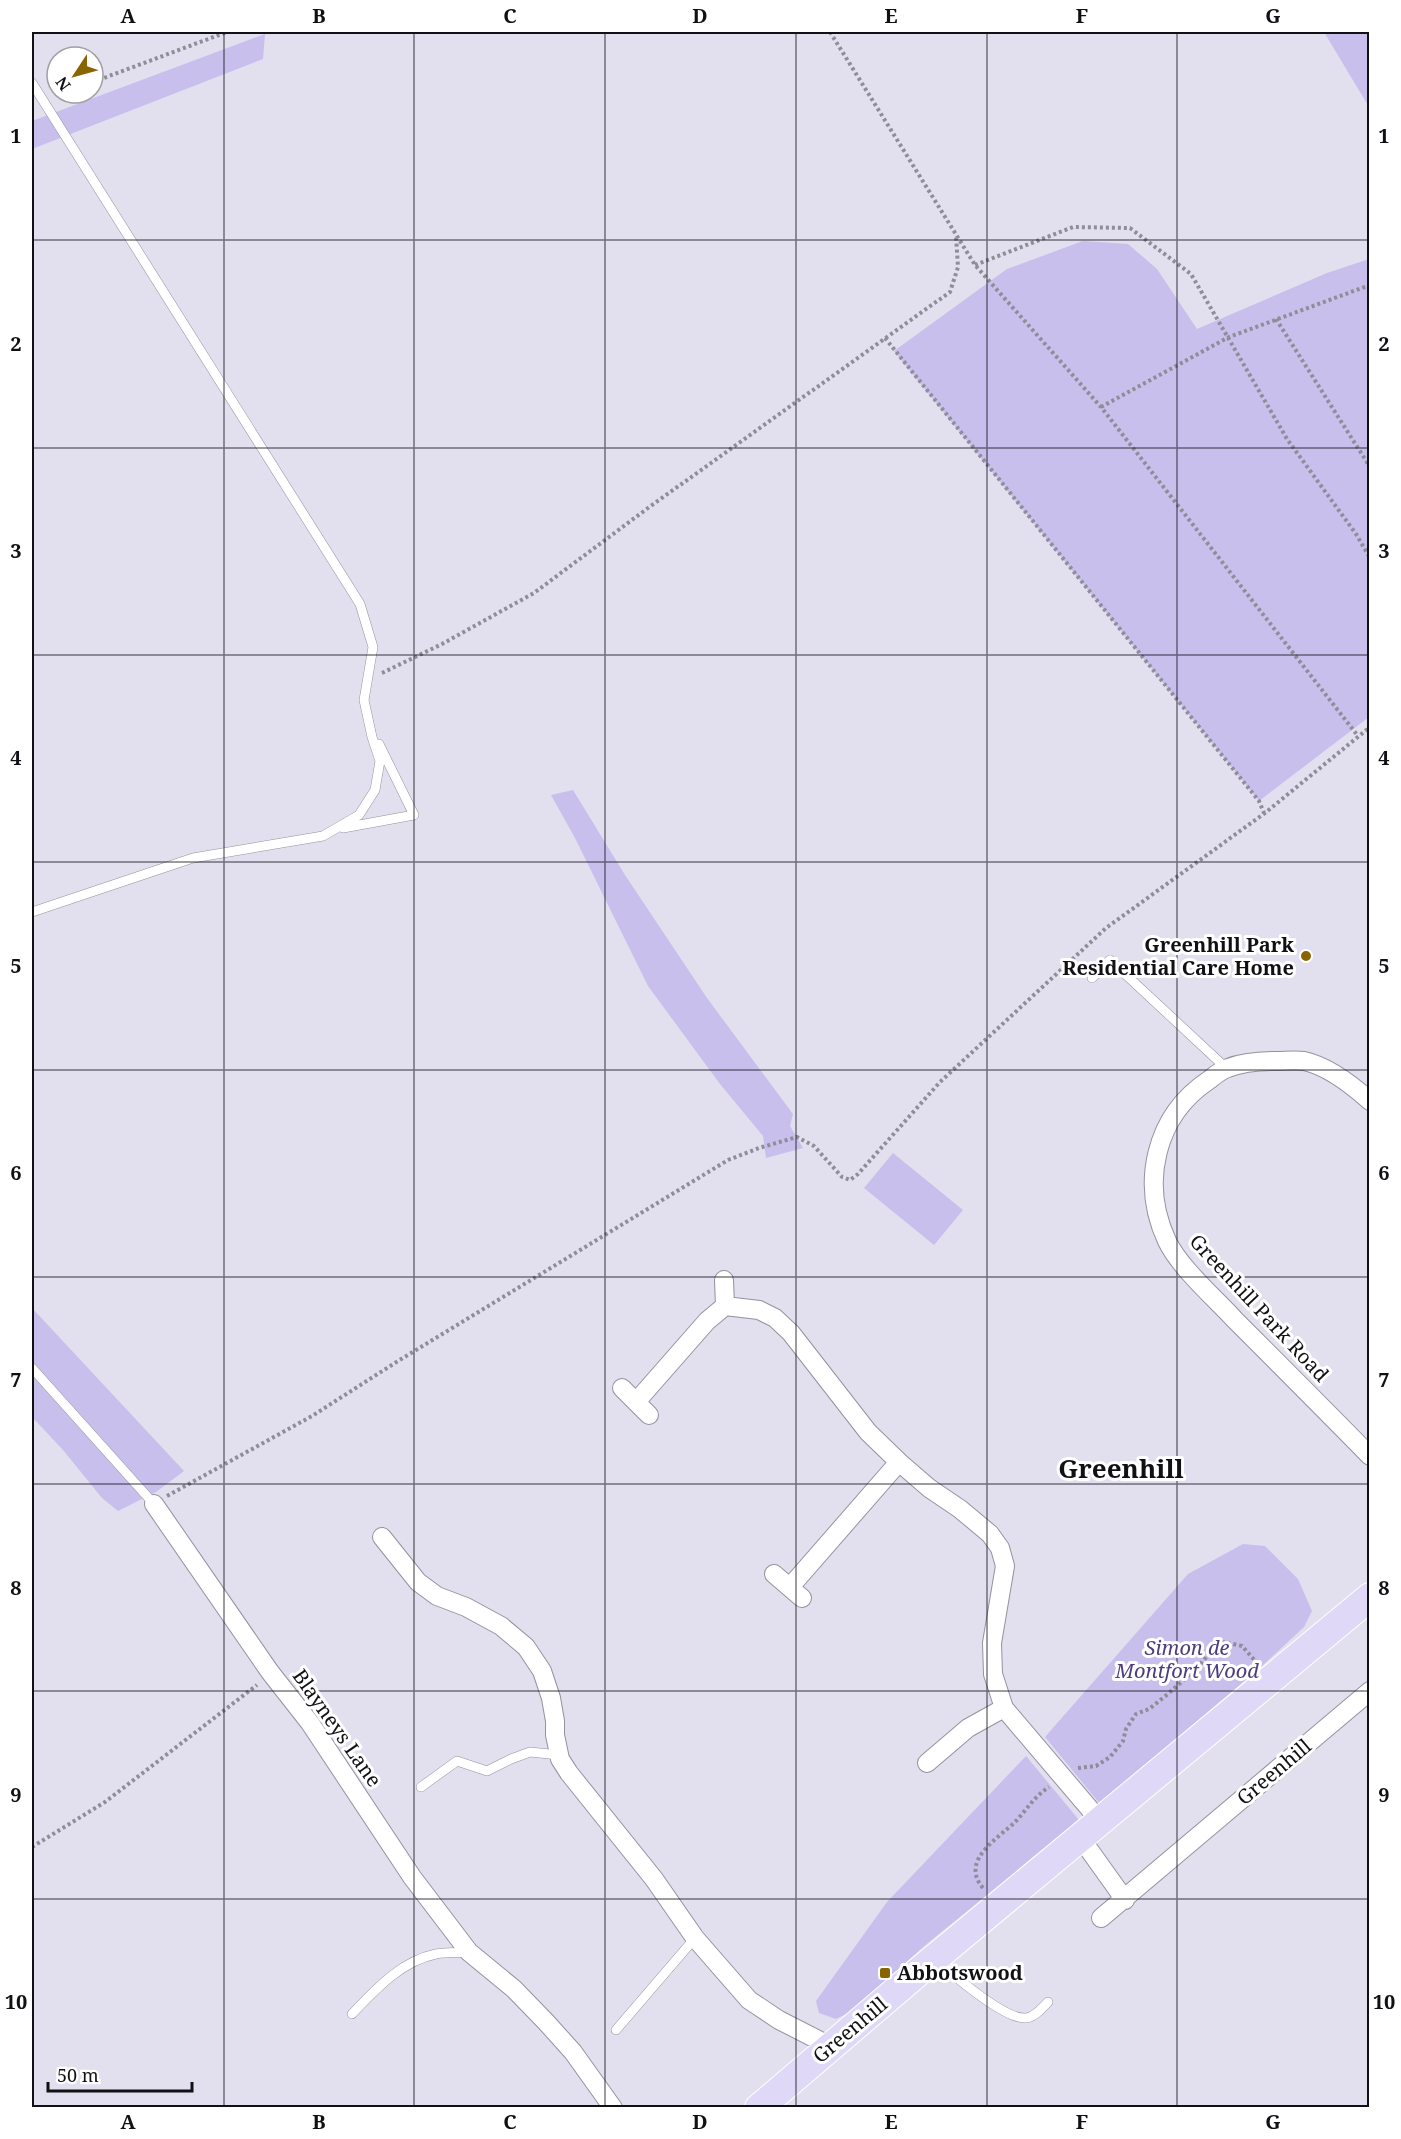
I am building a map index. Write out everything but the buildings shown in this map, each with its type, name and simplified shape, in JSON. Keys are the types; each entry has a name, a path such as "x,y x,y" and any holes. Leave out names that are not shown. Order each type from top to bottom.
{"main road":[{"name":"Greenhill","path":"759,2108 935,1958 1370,1597"}],"street":[{"name":"Greenhill Park Road","path":"1367,1094 1334,1074 1303,1061 1257,1061 1226,1068 1199,1086 1171,1118 1162,1136 1156,1158 1153,1184 1157,1211 1167,1242 1180,1260 1212,1296 1370,1456"},
{"path":"724,1280 725,1306"},
{"path":"622,1388 643,1409 707,1321 725,1306 759,1310 775,1318 791,1333 868,1432 929,1488 960,1509 990,1534 1000,1548 1005,1566 992,1643 993,1674 1004,1708 1063,1777 1125,1900"},
{"path":"774,1574 796,1592 899,1462"},
{"name":"Blayneys Lane","path":"154,1504 270,1672 310,1723 412,1877 469,1952 514,1989 573,2052 613,2108"},
{"path":"382,1537 418,1582 437,1596 466,1607 501,1626 526,1647 542,1671 553,1709 555,1735 560,1755 568,1773 654,1879 695,1938 749,2000 779,2020 830,2046"},
{"name":"Greenhill","path":"1101,1918 1370,1691"},
{"path":"927,1763 968,1728 1004,1708"}],"lane":[{"path":"32,83 360,604 373,647 364,700 380,762 375,790 359,815 323,836 193,858 32,912"},
{"path":"32,104 43,100"},
{"path":"335,829 414,815 369,723"},
{"path":"1092,978 1110,960 1226,1068"},
{"name":"Blayneys Lane","path":"32,1368 154,1504"},
{"path":"421,1787 457,1761 487,1771 530,1752 560,1755"},
{"path":"616,2030 695,1938"},
{"path":"352,2014 379,1986 406,1965 435,1954 469,1952"},
{"path":"935,1958 973,1992 1017,2017 1026,2018 1034,2015 1048,2002"}],"path":[{"path":"105,77 227,32"},
{"path":"830,32 975,265 1101,407 1358,736"},
{"path":"975,265 1073,227 1130,228 1191,274 1287,439 1356,534 1370,558"},
{"path":"368,679 442,644 534,593 648,508 950,292 958,267 955,234"},
{"path":"1101,407 1229,337 1370,285"},
{"path":"1276,320 1370,467"},
{"path":"885,338 1259,801 1264,813"},
{"path":"154,1504 238,1455 312,1416 728,1160 797,1137 814,1146 842,1177 850,1180 940,1082 1106,928 1264,813 1370,727"},
{"path":"999,1906 978,1882 976,1870 980,1856 992,1840 1014,1822 1041,1792 1079,1767 1096,1766 1110,1757 1123,1741 1126,1729 1136,1714 1149,1709 1168,1694 1224,1642 1242,1646 1270,1680"},
{"path":"32,1847 105,1803 263,1682 270,1672"}],"green space":[{"path":"1324,32 1369,32 1369,107"},
{"path":"265,34 263,59 32,149 32,121 75,105 105,105 105,94"},
{"path":"1083,241 1128,244 1157,269 1197,329 1327,273 1369,259 1369,717 1259,801 894,351 1007,269"},
{"path":"573,790 625,875 707,998 793,1114 790,1126 803,1148 766,1158 763,1136 720,1084 648,986 575,838 551,795"},
{"path":"893,1153 963,1210 934,1245 864,1188"},
{"path":"32,1308 184,1471 156,1492 118,1511 102,1498 63,1450 32,1417"},
{"name":"Simon de Montfort Wood","path":"1243,1544 1265,1546 1298,1579 1312,1611 1304,1627 1262,1666 1100,1804 1045,1737 1188,1574"},
{"path":"1026,1756 1079,1820 923,1947 852,2011 836,2019 819,2013 816,2001 887,1902"}],"place":[{"name":"Greenhill Park Residential Care Home","path":"1306,956"},
{"name":"Abbotswood","path":"885,1973"}],"district":[{"name":"Greenhill","path":"1121,1469"}]}
